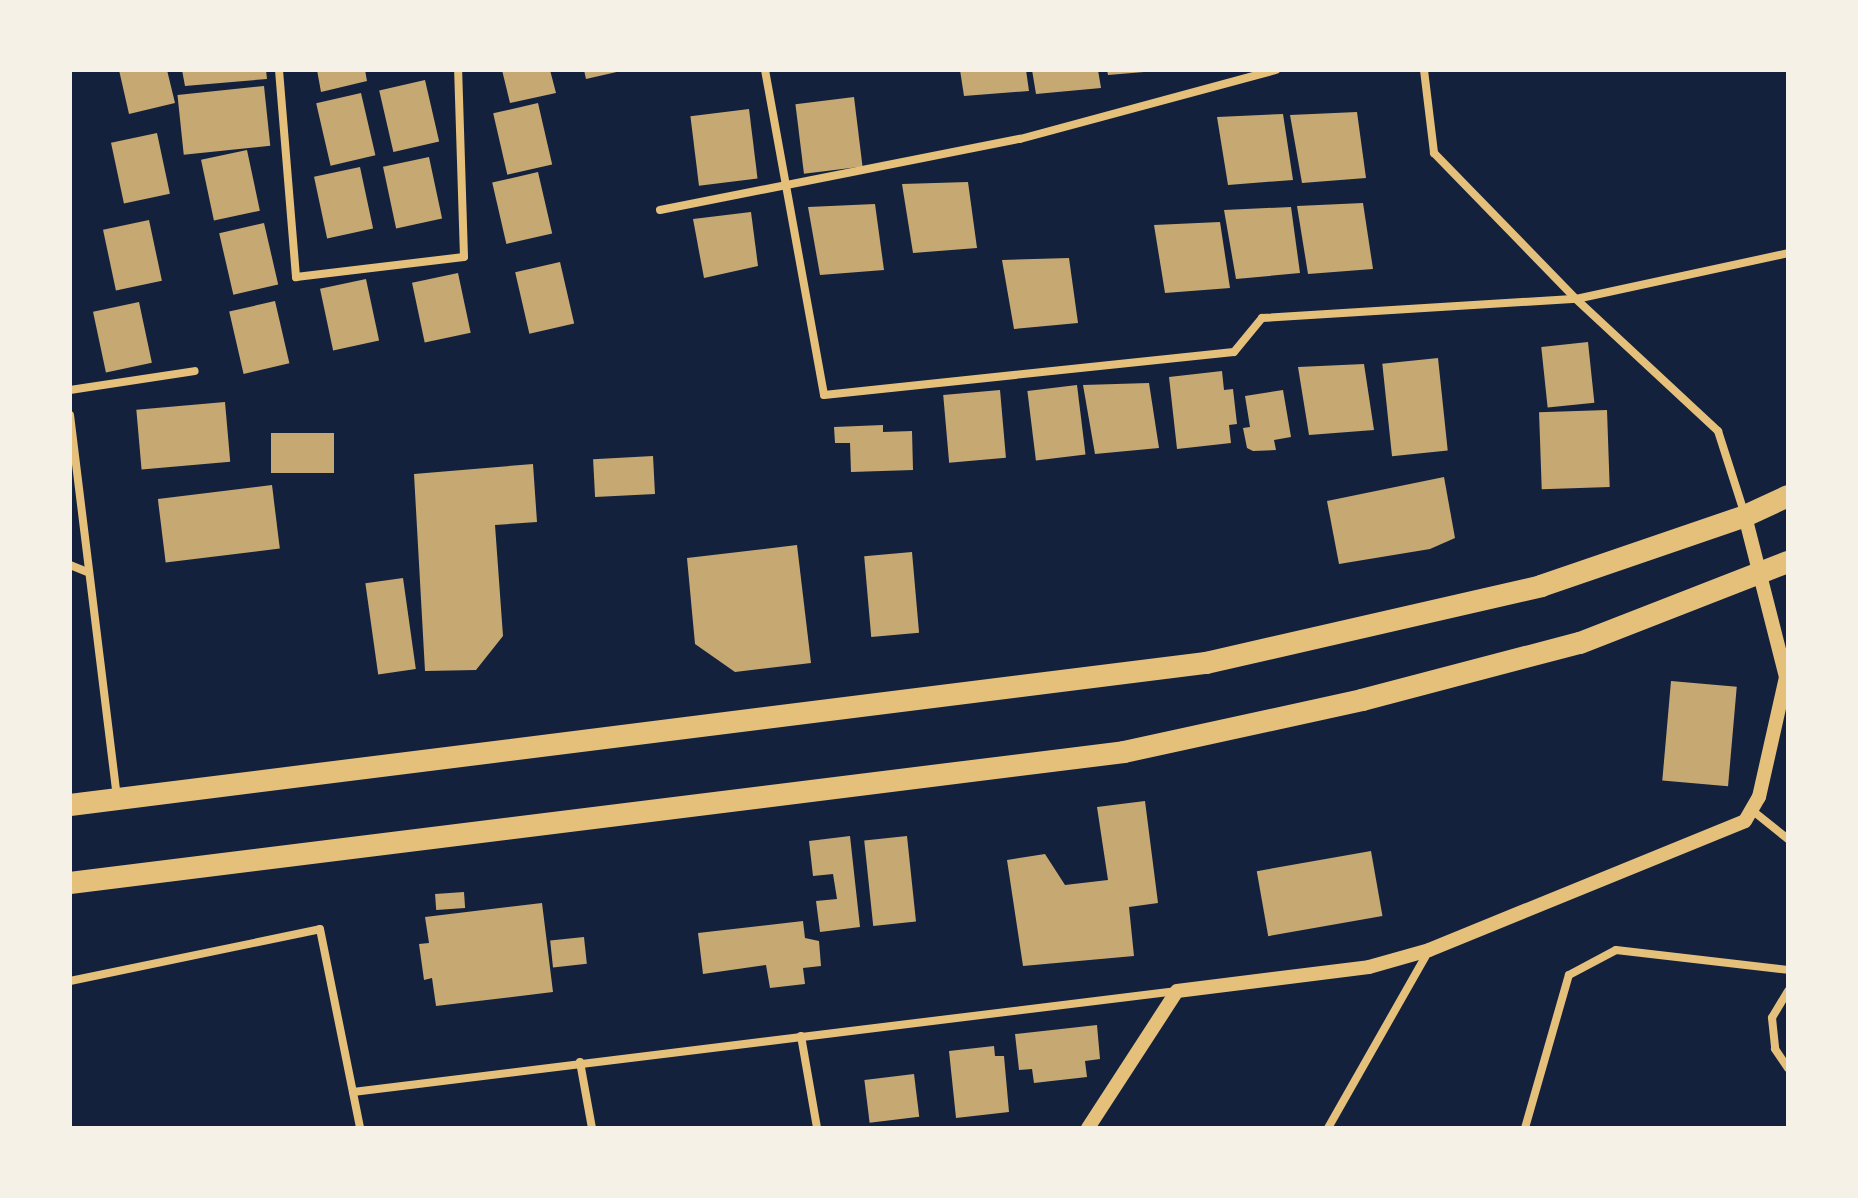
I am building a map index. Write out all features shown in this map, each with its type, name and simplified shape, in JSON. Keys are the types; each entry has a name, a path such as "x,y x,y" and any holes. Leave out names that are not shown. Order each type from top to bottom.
{"highway":[{"path":"70,805 1206,663 1541,586 1745,516 1788,496"},
{"path":"70,883 1124,752 1362,700 1580,643 1788,562"}],"street":[{"path":"279,70 296,277 464,257 458,70"},
{"path":"765,70 824,395 1234,352 1262,318 1576,299 1788,253"},
{"path":"660,210 1020,139 1276,70"},
{"path":"353,1092 1369,967 1429,950 1737,828 1753,811 1787,676 1745,516 1718,431 1576,299 1434,153 1424,70"},
{"path":"70,390 195,371"},
{"path":"70,415 117,798"},
{"path":"70,565 87,572"},
{"path":"1753,811 1788,839"},
{"path":"70,981 320,929 360,1128"},
{"path":"1328,1128 1429,950"},
{"path":"1525,1128 1569,975 1616,950 1788,970"},
{"path":"1088,1128 1177,991"},
{"path":"1788,991 1772,1018 1775,1049 1788,1068"},
{"path":"801,1036 817,1128"},
{"path":"580,1062 592,1128"}],"building":[{"path":"119,70 167,70 175,103 129,114"},
{"path":"182,70 266,70 267,79 185,86"},
{"path":"317,70 365,70 367,81 321,92"},
{"path":"502,70 550,70 556,93 510,103"},
{"path":"584,70 620,70 621,71 586,79"},
{"path":"960,70 1026,70 1029,91 964,96"},
{"path":"1032,70 1098,70 1101,88 1036,94"},
{"path":"1107,70 1144,70 1144,72 1108,75"},
{"path":"425,80 439,141 393,152 379,91"},
{"path":"264,86 270,146 184,155 177,95"},
{"path":"361,93 375,155 331,166 316,103"},
{"path":"854,97 863,166 804,174 795,104"},
{"path":"538,103 552,164 507,175 493,113"},
{"path":"749,109 758,178 699,186 690,116"},
{"path":"1357,112 1366,178 1302,183 1290,115"},
{"path":"1283,114 1293,180 1228,185 1217,117"},
{"path":"157,133 170,194 124,203 111,143"},
{"path":"247,150 260,211 214,220 201,160"},
{"path":"429,157 442,219 396,228 383,167"},
{"path":"360,167 373,229 327,238 314,177"},
{"path":"538,172 552,233 506,244 492,183"},
{"path":"968,182 977,248 913,253 902,184"},
{"path":"1363,203 1373,269 1308,274 1297,206"},
{"path":"875,204 884,270 820,275 808,207"},
{"path":"1291,207 1300,273 1236,279 1224,210"},
{"path":"751,212 758,266 704,278 693,219"},
{"path":"149,220 162,281 116,290 103,230"},
{"path":"1220,222 1230,288 1165,293 1154,225"},
{"path":"264,223 278,284 233,295 219,233"},
{"path":"1069,258 1078,323 1014,329 1002,260"},
{"path":"560,262 574,323 529,334 515,272"},
{"path":"458,273 471,333 425,342 412,283"},
{"path":"366,279 379,341 333,350 320,289"},
{"path":"275,301 289,363 244,374 229,312"},
{"path":"139,302 152,363 106,372 93,312"},
{"path":"1588,342 1594,403 1548,408 1541,347"},
{"path":"1438,358 1448,450 1392,456 1382,364"},
{"path":"1364,364 1374,430 1309,435 1298,367"},
{"path":"1222,371 1224,390 1233,389 1237,424 1229,425 1231,443 1177,449 1169,377"},
{"path":"1149,383 1159,448 1095,454 1083,385"},
{"path":"1077,385 1086,454 1036,461 1027,391"},
{"path":"1000,390 1006,458 949,463 943,395"},
{"path":"1283,390 1291,437 1274,440 1276,450 1253,451 1247,448 1243,428 1250,427 1245,396"},
{"path":"225,402 230,462 142,470 136,410"},
{"path":"1607,410 1610,487 1542,489 1539,412"},
{"path":"883,425 883,432 912,431 913,470 851,472 850,443 835,443 834,427"},
{"path":"271,433 334,433 334,473 271,473"},
{"path":"653,456 655,494 595,497 593,459"},
{"path":"533,464 537,522 495,525 503,636 476,670 425,671 414,474"},
{"path":"1444,477 1455,538 1430,549 1339,564 1327,501"},
{"path":"272,485 280,549 166,563 158,499"},
{"path":"797,545 811,663 735,672 695,644 687,558"},
{"path":"912,552 919,633 871,637 864,556"},
{"path":"403,578 416,669 378,674 365,583"},
{"path":"1671,681 1737,687 1728,786 1662,781"},
{"path":"1145,801 1158,903 1129,907 1134,956 1023,966 1007,860 1045,854 1065,885 1108,880 1097,807"},
{"path":"850,836 860,927 820,932 816,901 837,899 833,874 813,876 809,841"},
{"path":"907,836 916,922 873,926 864,840"},
{"path":"1371,851 1382,916 1268,936 1257,871"},
{"path":"464,892 465,908 436,910 435,894"},
{"path":"542,903 553,992 436,1006 432,978 424,980 419,944 429,943 425,917"},
{"path":"803,921 805,938 819,941 821,966 803,968 805,984 770,988 766,965 703,974 698,933"},
{"path":"584,937 587,964 553,967 550,941"},
{"path":"1097,1025 1100,1059 1085,1061 1087,1077 1034,1083 1032,1069 1019,1070 1015,1034"},
{"path":"994,1046 995,1056 1004,1056 1009,1112 956,1118 949,1051"},
{"path":"914,1074 919,1117 870,1123 864,1080"}]}
